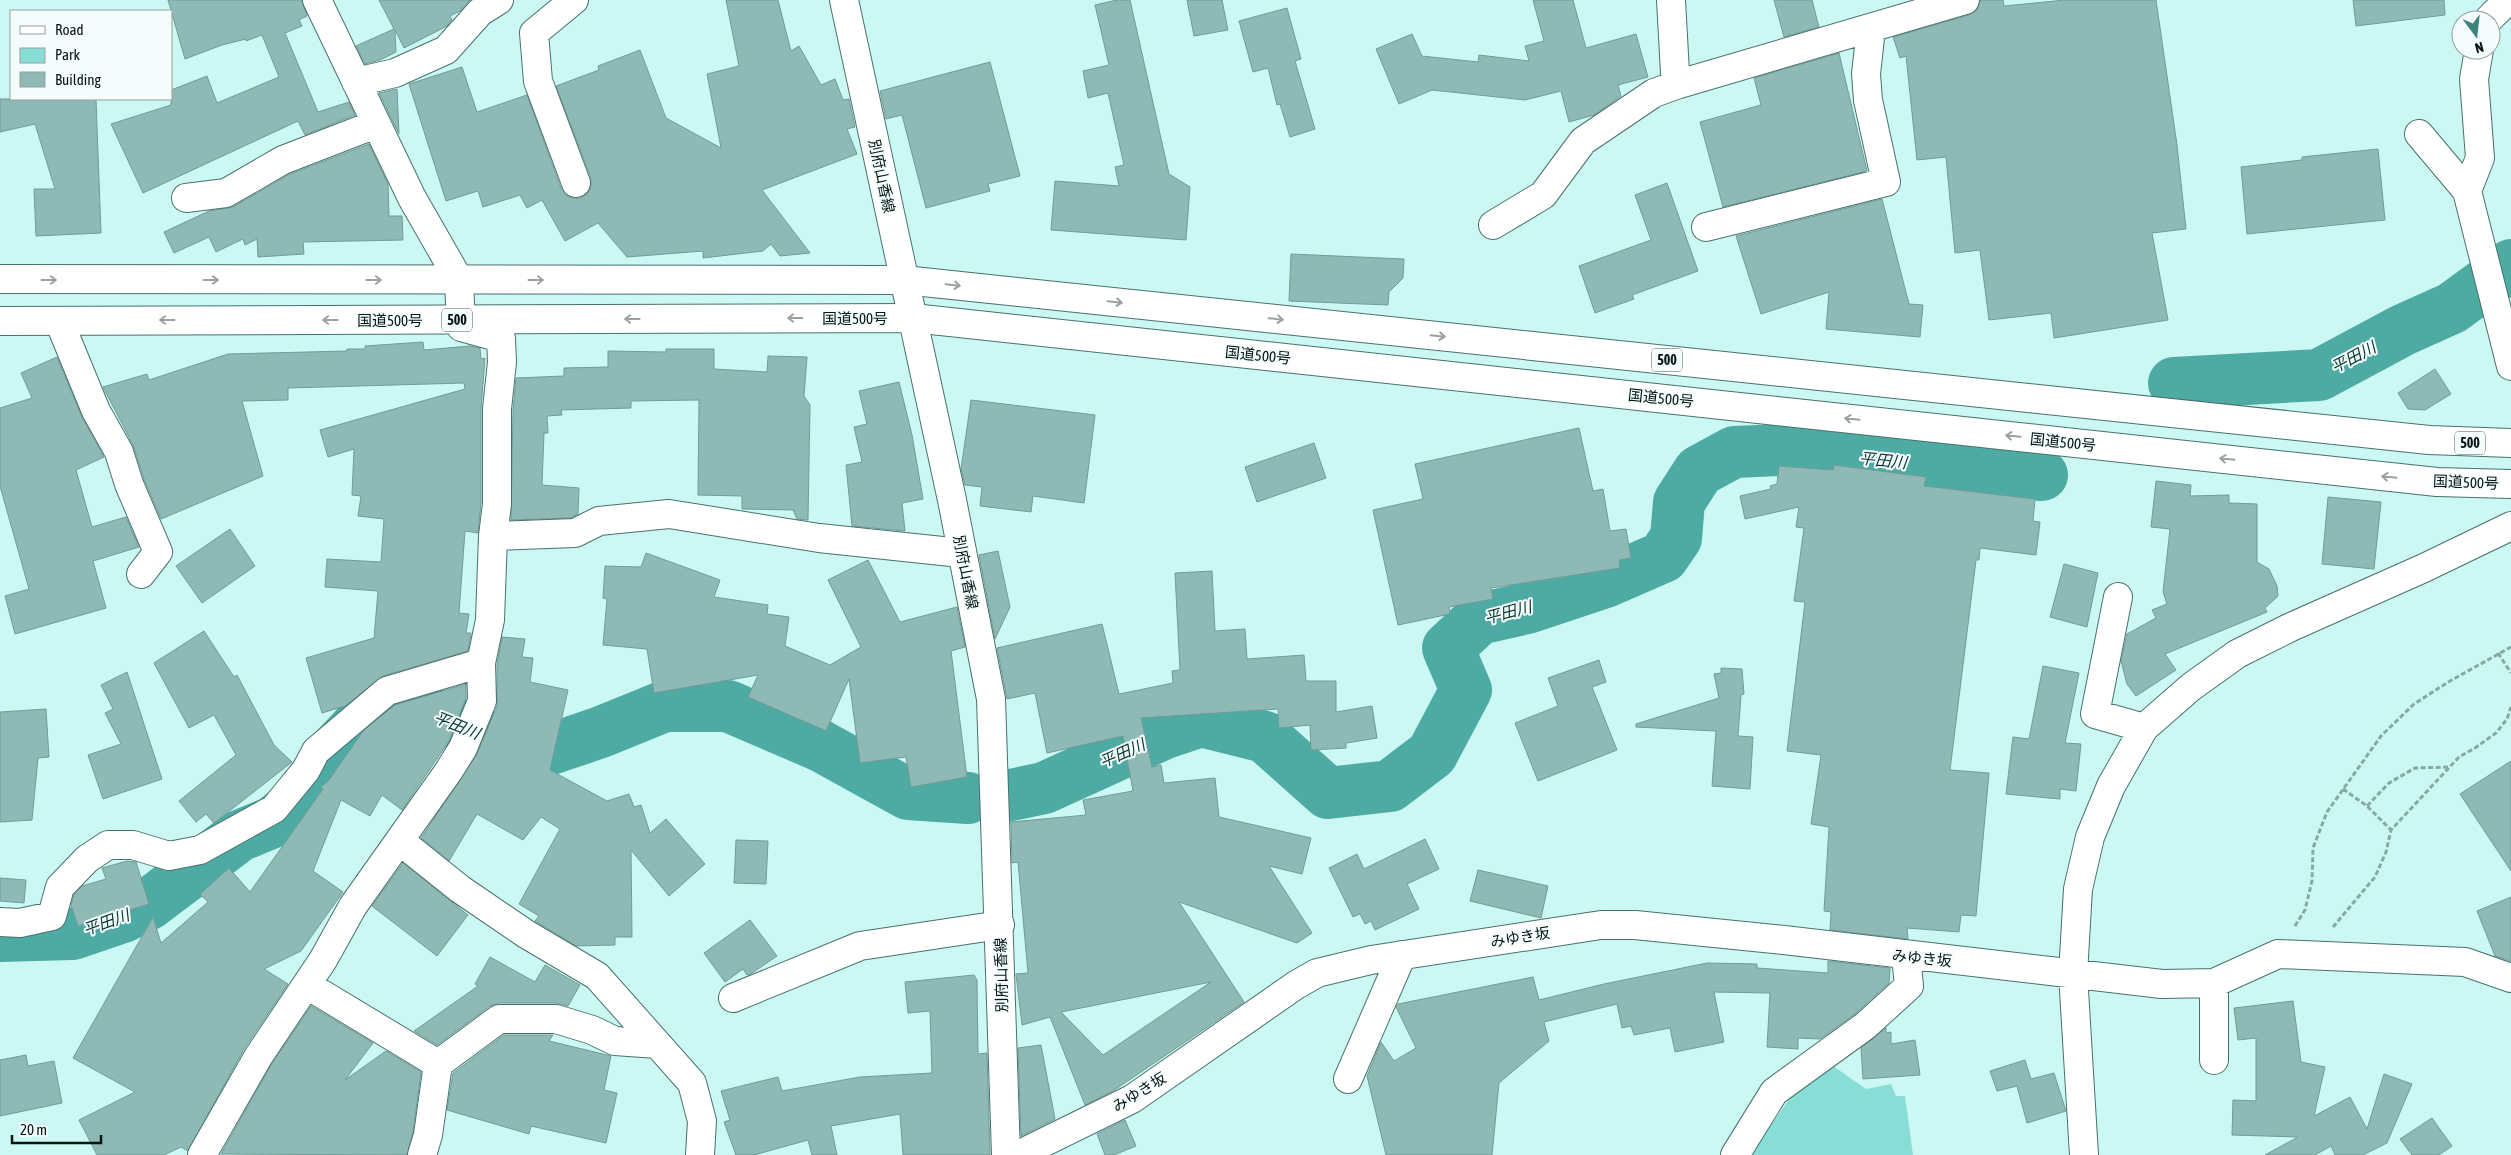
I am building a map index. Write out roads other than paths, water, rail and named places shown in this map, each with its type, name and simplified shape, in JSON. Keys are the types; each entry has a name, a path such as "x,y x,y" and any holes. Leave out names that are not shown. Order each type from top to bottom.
{"main road":[{"path":"202,1155 258,1056 307,984 353,906 400,842 463,748 482,701 481,663 490,620 493,536 497,504 497,409 502,362 501,338 461,327 459,320 459,280 412,198 317,0"},
{"path":"356,82 395,74 446,50 480,12 499,0"},
{"path":"574,0 534,33 538,81 576,183"},
{"name":"別府山香線","path":"844,0 913,318 991,699 1000,925 1006,1155"},
{"path":"1671,0 1675,74 1679,84"},
{"path":"1492,225 1543,196 1583,141 1654,93 1965,0"},
{"path":"1706,227 1886,182 1867,92 1866,74 1871,29"},
{"path":"2467,191 2480,158 2474,79 2478,60"},
{"path":"186,198 226,194 282,160 376,124"},
{"path":"2419,134 2467,191 2511,366"},
{"name":"500","path":"0,280 904,280 2429,440 2511,443"},
{"name":"国道500号","path":"0,321 913,318 2437,482 2511,484"},
{"path":"59,321 96,411 119,452 129,484 158,552 140,574"},
{"path":"493,536 576,533 598,521 669,514 819,538 961,553"},
{"path":"2084,1155 2073,974 2078,889 2090,837 2111,786 2144,728 2191,687 2237,654 2291,627 2424,568 2511,526"},
{"path":"2118,597 2094,714 2144,728"},
{"path":"0,922 20,923 52,916 60,887 86,858 108,845 133,845 168,856 200,850 274,809 306,770 316,751 387,691 481,663"},
{"path":"400,842 460,889 526,934 597,976 692,1083 702,1121 700,1155"},
{"path":"733,998 860,946 1000,925"},
{"name":"みゆき坂","path":"1018,1155 1132,1099 1296,985 1318,973 1370,960 1601,925 1635,925 2162,984 2214,983"},
{"path":"2214,1060 2214,983 2278,954 2465,962 2511,978"},
{"path":"1348,1079 1402,955"},
{"path":"1734,1155 1774,1092 1865,1026 1909,986 1906,956"},
{"path":"307,984 438,1064"},
{"path":"422,1155 428,1135 438,1064 499,1019 556,1019 592,1030 615,1041 657,1044"}],"waterway":[{"name":"平田川","path":"2174,383 2319,375 2403,330 2452,308 2511,265"},
{"name":"平田川","path":"1001,797 1044,788 1165,733 1201,721 1265,737 1328,793 1390,786 1432,754 1466,690 1448,648 1479,619 1527,608 1608,581 1663,557 1676,538 1679,502 1699,471 1734,452 1782,450 2042,475"},
{"name":"平田川","path":"0,936 73,934 123,917 149,904 239,836 273,822 299,801 327,758 358,725 382,709 405,704 496,741 551,749 601,732 665,706 728,706 821,746 908,794 968,798"}]}
